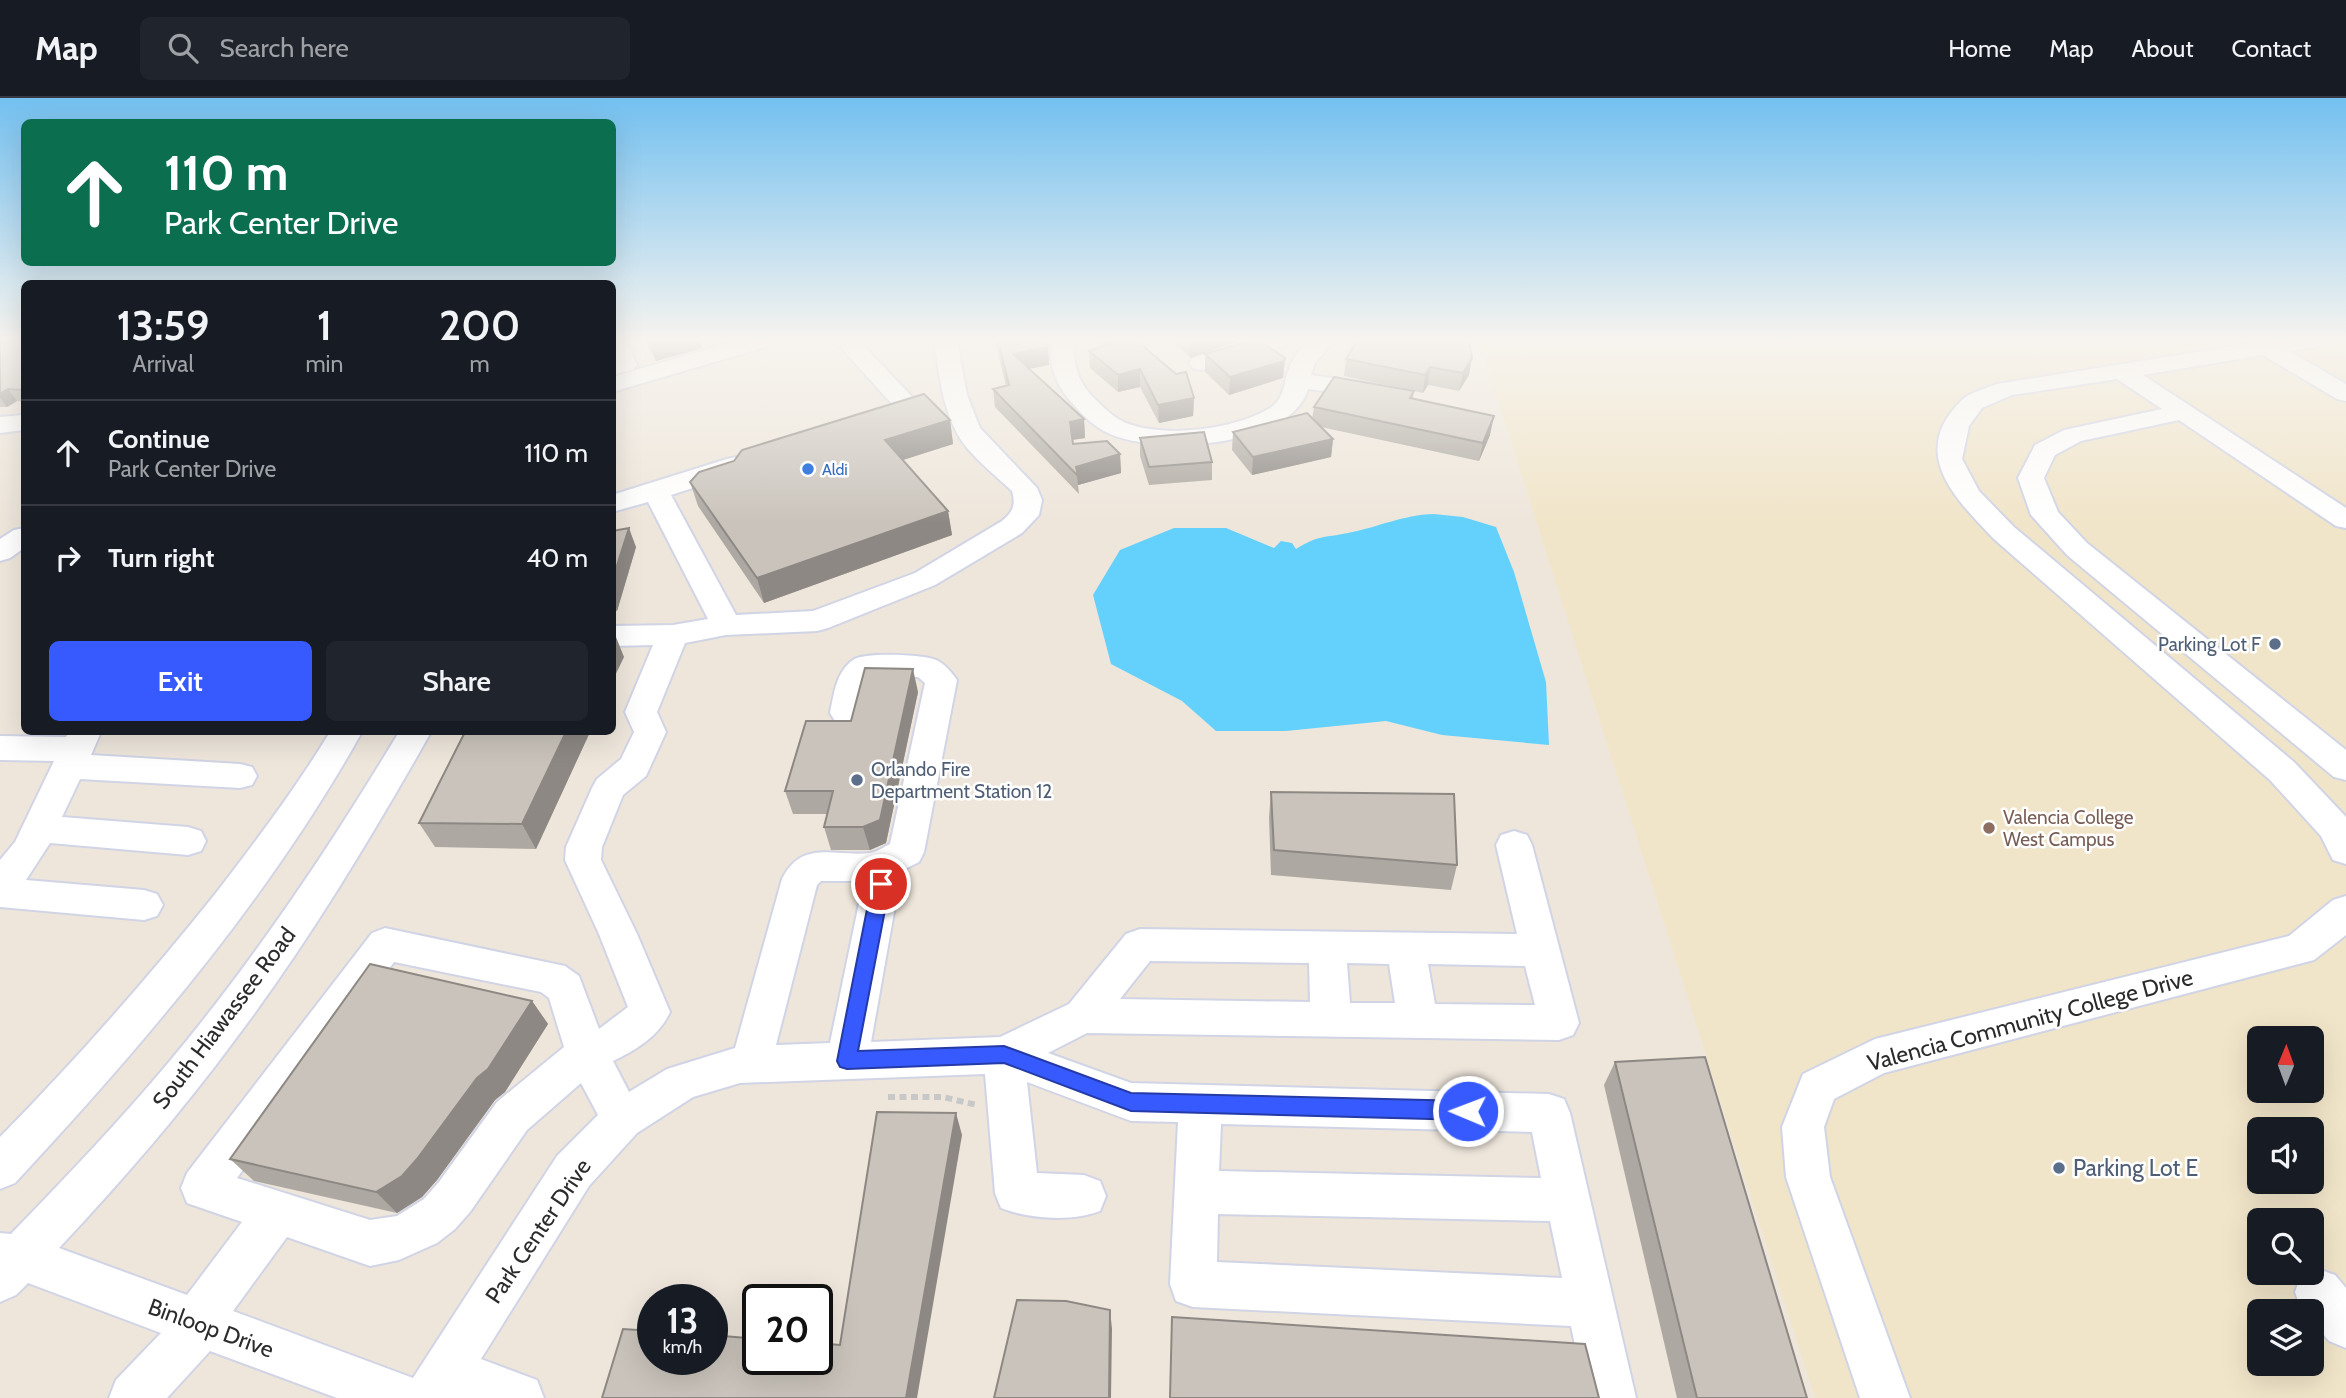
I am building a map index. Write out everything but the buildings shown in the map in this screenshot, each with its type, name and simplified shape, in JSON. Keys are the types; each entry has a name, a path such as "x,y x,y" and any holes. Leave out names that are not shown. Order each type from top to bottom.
{"street":[{"path":"892,402 900,412 932,402"},
{"path":"620,636 674,635 726,625 817,621 925,579 1013,527 1025,515 1028,500 1024,488 977,443 967,428 958,402"},
{"path":"1084,402 1121,431 1180,436 1221,433 1252,424 1278,414 1289,402"},
{"path":"1976,402 1956,426 1949,459 1967,495 2004,533 2282,771 2334,827 2346,850"},
{"path":"2167,402 2346,520"},
{"path":"2182,412 2073,435 2044,450 2031,478 2045,515 2077,549 2346,768"},
{"path":"0,425 21,423"},
{"path":"616,503 760,457"},
{"path":"656,491 726,625"},
{"path":"622,1119 587,1054 565,988 551,978 385,944 203,1188 370,1243 392,1241 418,1232 440,1216 511,1117 587,1054 621,1038 650,1013 618,934 583,860 584,847 609,788 634,767 650,732 641,712 674,635"},
{"path":"751,1064 800,879 812,867 877,867 906,852 940,680 926,667 865,666 853,680 846,713"},
{"path":"2189,691 2239,679"},
{"path":"0,1167 71,1094 186,960 278,839 344,735"},
{"name":"South Hiawassee Road","path":"5,1258 147,1119 247,993 313,900 377,799 413,735"},
{"path":"0,748 76,749 240,776"},
{"path":"7,869 38,829 76,749"},
{"path":"38,829 188,841"},
{"path":"1083,1016 1559,1023 1514,845"},
{"path":"847,1061 881,884 877,867"},
{"path":"0,892 144,905"},
{"name":"Valencia Community College Drive","path":"1885,1398 1808,1177 1803,1126 1818,1087 1875,1057 2300,949 2346,911"},
{"path":"1004,1055 1083,1016 1140,945 1541,950"},
{"path":"1327,948 1331,1020"},
{"path":"1406,949 1419,1021"},
{"path":"1004,1055 1131,1102 1549,1113 1611,1398"},
{"path":"1004,1055 1017,1192 1084,1196"},
{"name":"Park Center Drive","path":"437,1384 573,1171 622,1119 682,1082 751,1064 1004,1055"},
{"path":"1200,1104 1193,1283 1590,1303"},
{"path":"1197,1192 1568,1200"},
{"path":"135,1398 199,1323 278,1213"},
{"name":"Binloop Drive","path":"5,1258 199,1323 403,1398"},
{"path":"437,1384 519,1398"}],"path":[{"path":"888,1097 943,1097 984,1107"}],"shaded area":[{"name":"Valencia College West Campus","path":"1498,402 2346,402 2346,1398 1815,1398"}],"water":[{"path":"1434,514 1463,517 1496,527 1514,572 1546,682 1549,745 1442,735 1386,721 1286,731 1216,731 1182,701 1111,664 1093,595 1120,550 1174,528 1226,528 1274,548 1281,541 1292,543 1296,549 1321,538"}],"place":[{"name":"Aldi","path":"808,469"},
{"name":"Parking Lot F","path":"2275,644"},
{"name":"Orlando Fire Department Station 12","path":"857,780"},
{"name":"Valencia College West Campus","path":"1989,828"},
{"name":"Parking Lot E","path":"2059,1168"}],"route":[{"path":"881,884 847,1061 1004,1055 1131,1102 1468,1111"}]}
